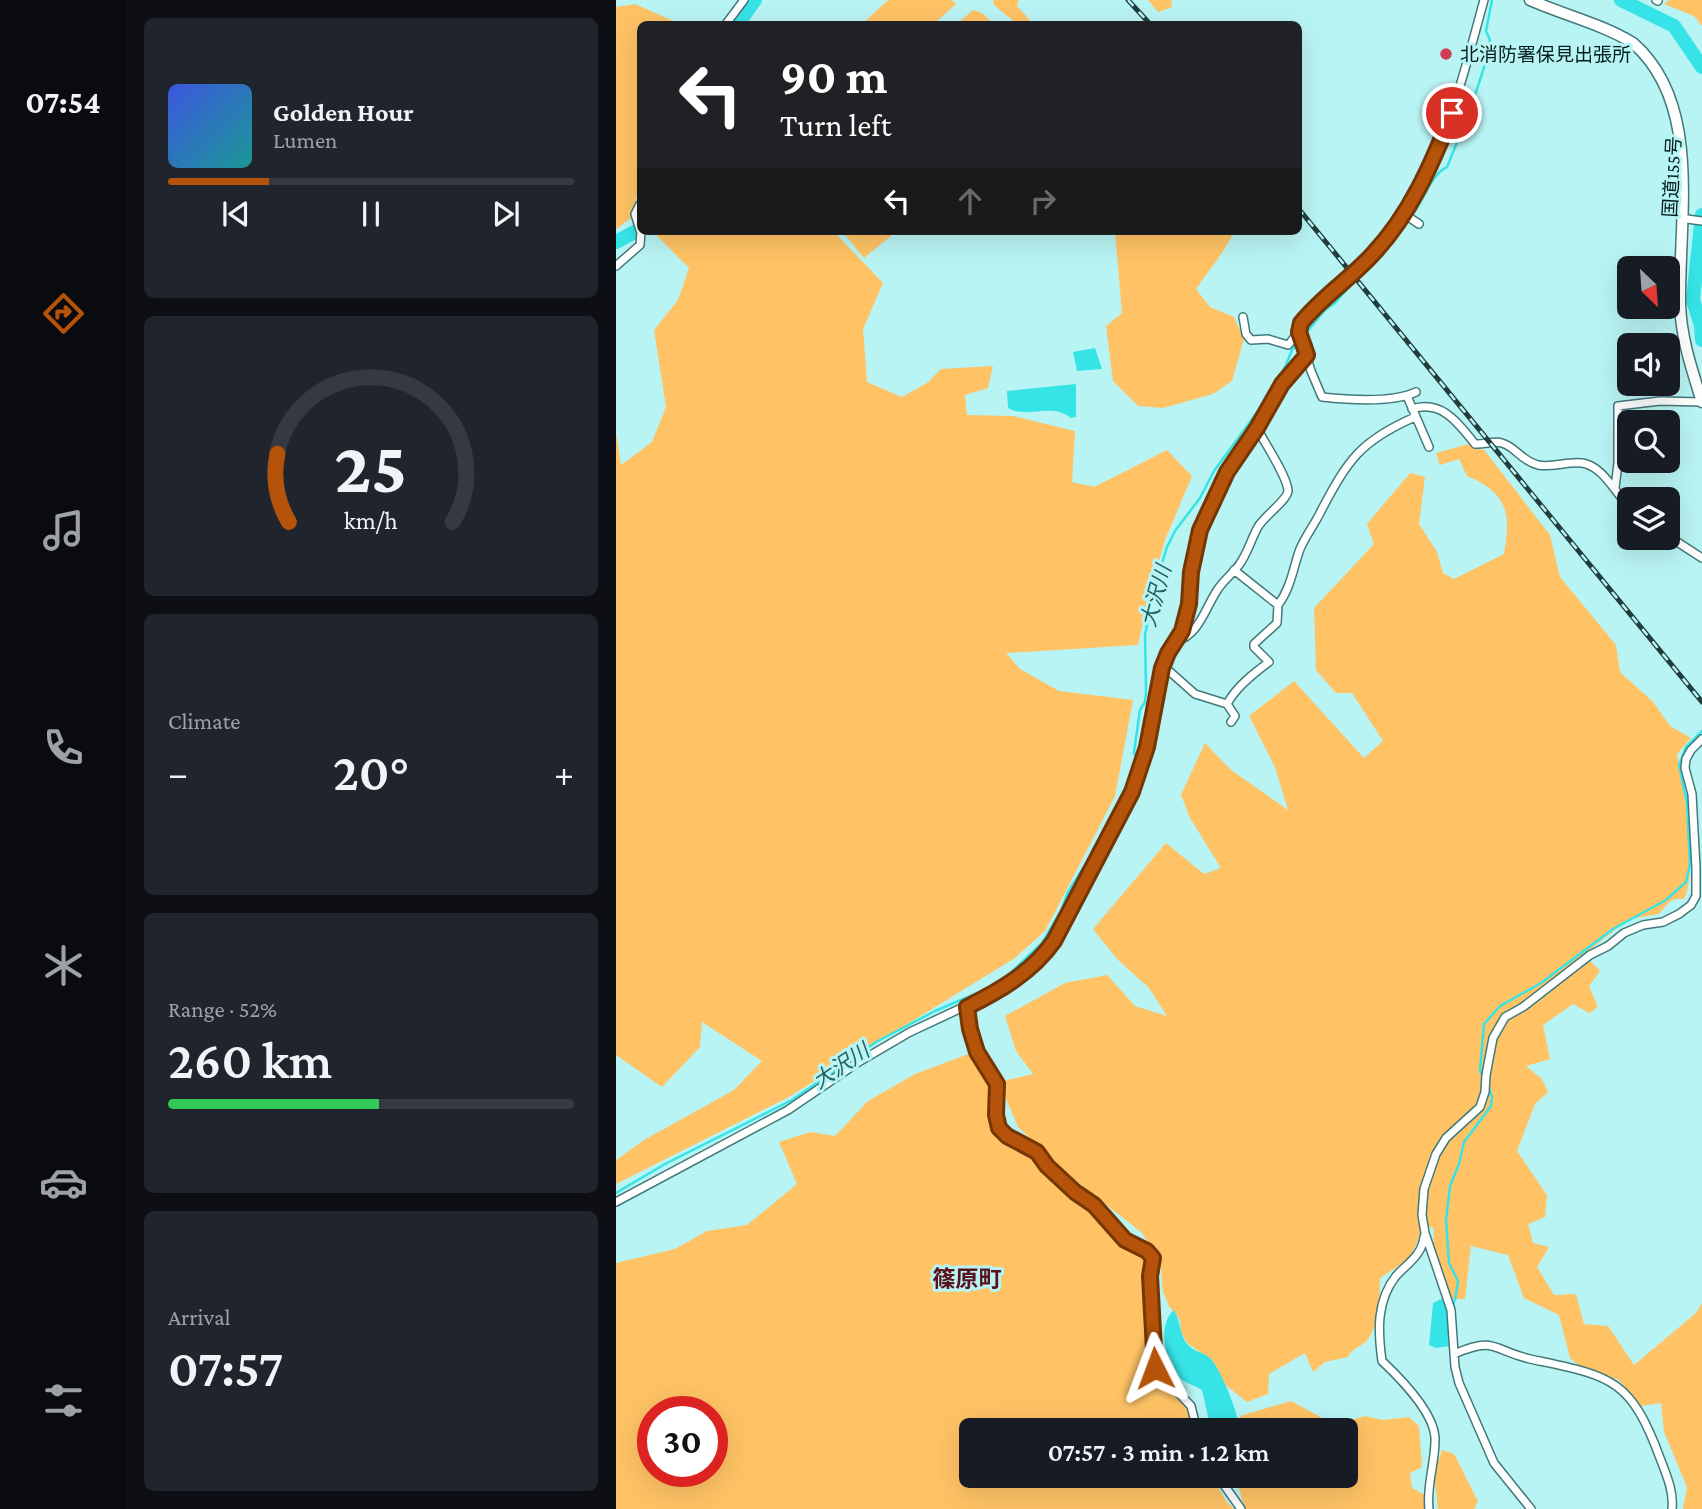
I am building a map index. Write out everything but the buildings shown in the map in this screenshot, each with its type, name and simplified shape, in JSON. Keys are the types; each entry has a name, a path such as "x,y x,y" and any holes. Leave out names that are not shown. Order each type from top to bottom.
{"highway":[{"path":"1530,0 1633,43 1662,67 1681,95"},
{"name":"国道155号","path":"1693,157 1695,220 1680,302 1687,354 1702,402"}],"street":[{"path":"728,21 744,0"},
{"path":"1242,317 1246,334 1251,340 1268,339 1285,345 1290,343 1309,313 1370,258 1406,215 1452,113 1484,0"},
{"path":"1406,215 1419,224"},
{"path":"616,266 639,244 640,235"},
{"path":"1299,332 1322,397 1348,400 1407,397 1416,392"},
{"path":"616,1202 788,1110 910,1032 1002,989 1045,953 1054,941 1132,792 1147,747 1162,668 1182,631 1189,604 1191,572 1200,530 1227,472 1305,351"},
{"path":"1407,397 1429,447"},
{"path":"1615,488 1618,406 1660,401 1702,402"},
{"path":"1227,704 1254,674 1269,662 1254,644 1277,623 1278,605 1289,587 1300,550 1336,481 1361,448 1413,413 1434,408 1445,412 1454,417 1475,444 1499,442 1517,452 1522,459 1542,466 1582,463 1593,468 1617,491"},
{"path":"1168,653 1176,641 1185,639 1202,618 1220,586 1240,563 1258,526 1287,496 1288,491 1276,460 1257,428"},
{"path":"1680,544 1702,558"},
{"path":"1234,570 1278,605"},
{"path":"1162,668 1168,670 1195,694 1227,704 1235,713 1231,722"},
{"path":"1531,1509 1494,1463 1459,1383 1451,1310 1425,1233 1422,1198 1436,1154 1446,1138 1480,1107 1485,1092 1491,1046 1498,1025 1505,1017 1523,1007 1590,955 1608,946 1624,933 1643,925 1663,922 1691,905 1696,896 1696,860 1692,794 1685,768 1691,750 1702,739"},
{"path":"967,1007 977,1052 997,1084 996,1115 999,1128 1007,1136 1037,1152 1052,1171 1094,1205 1125,1240 1147,1251 1153,1258 1150,1276 1155,1368 1191,1406 1194,1418"},
{"path":"1425,1233 1420,1252 1395,1277 1386,1292 1379,1321 1382,1361 1398,1375 1430,1418 1435,1436 1429,1509"},
{"path":"1454,1354 1474,1345 1492,1345 1526,1358 1591,1372 1624,1390 1636,1405 1657,1451 1671,1490 1672,1509"},
{"path":"1226,1488 1241,1509"}],"shaded area":[{"path":"888,0 952,0 956,4 937,21 865,21"},
{"path":"993,0 1019,0 1017,6 1030,21 1013,21 994,5"},
{"path":"1148,0 1171,0 1172,7 1158,12"},
{"path":"1669,0 1702,0 1702,26 1694,16 1664,4"},
{"path":"635,4 673,21 637,21 637,196 631,218 616,229 616,7"},
{"path":"973,10 982,13 991,21 960,21"},
{"path":"656,235 837,235 883,283 863,329 867,382 902,397 927,383 941,369 993,366 988,388 965,395 967,415 1013,416 1075,431 1072,482 1094,487 1167,450 1192,476 1165,540 1138,645 1006,653 1020,669 1059,691 1133,700 1115,796 1045,931 1015,958 787,1098 616,1184 616,1160 644,1140 734,1090 762,1061 702,1022 700,1047 662,1087 616,1055 616,433 621,465 652,442 666,407 654,330 678,300 689,268"},
{"path":"845,235 892,235 864,258"},
{"path":"1115,235 1232,235 1196,289 1210,307 1234,317 1244,339 1232,381 1213,394 1163,408 1138,406 1113,381 1106,326 1122,313"},
{"path":"1469,444 1485,451 1550,535 1560,577 1616,645 1620,672 1653,702 1670,726 1691,738 1677,754 1690,849 1688,885 1684,899 1672,900 1659,914 1629,919 1584,954 1600,971 1589,986 1598,1007 1589,1013 1573,1004 1543,1025 1550,1059 1526,1066 1542,1079 1548,1092 1535,1104 1517,1151 1547,1195 1545,1217 1528,1224 1533,1243 1549,1247 1537,1267 1554,1295 1576,1294 1584,1324 1608,1326 1634,1365 1696,1313 1702,1303 1702,1509 1683,1509 1687,1487 1664,1432 1661,1403 1640,1406 1619,1380 1579,1366 1570,1358 1559,1315 1524,1298 1508,1255 1471,1246 1465,1299 1450,1299 1433,1251 1434,1228 1422,1226 1416,1246 1408,1258 1380,1278 1377,1318 1366,1342 1348,1357 1325,1362 1313,1372 1305,1353 1269,1374 1268,1394 1247,1402 1223,1383 1213,1361 1187,1343 1181,1332 1180,1320 1169,1306 1163,1292 1161,1268 1153,1248 1141,1232 1070,1176 1018,1127 999,1082 1033,1074 1016,1051 1005,1016 1065,983 1107,975 1135,1006 1167,1016 1149,988 1117,959 1093,929 1166,843 1204,874 1221,868 1190,818 1181,795 1205,743 1231,770 1288,810 1275,767 1249,716 1294,681 1364,758 1383,741 1352,693 1336,693 1316,670 1314,608 1374,544 1367,524 1410,473 1425,477 1419,524 1437,552 1443,573 1454,579 1504,554 1507,527 1504,506 1499,497 1467,476 1459,459 1440,465 1436,453"},
{"path":"971,1053 994,1086 992,1107 994,1126 999,1136 1027,1155 1066,1192 1087,1205 1109,1231 1137,1254 1145,1255 1150,1263 1153,1370 1190,1408 1192,1418 959,1418 959,1488 1218,1488 1234,1509 616,1509 616,1263 675,1249 707,1231 747,1225 797,1184 779,1142 810,1132 835,1136 868,1101 915,1074"},
{"path":"1291,1401 1322,1418 1240,1418"},
{"path":"1365,1416 1383,1420 1409,1417 1419,1426 1422,1467 1410,1473 1412,1488 1425,1495 1427,1509 1245,1509 1239,1488 1358,1488 1358,1418"},
{"path":"1442,1450 1454,1454 1478,1501 1474,1509 1438,1509 1434,1474"}],"water":[{"path":"1095,348 1102,369 1077,371 1073,352"},
{"path":"1076,384 1076,417 1071,418 1056,411 1024,412 1008,408 1007,391"},
{"path":"1441,1299 1446,1303 1455,1300 1455,1306 1449,1320 1450,1346 1436,1348 1429,1345 1433,1303"},
{"path":"1174,1310 1185,1341 1211,1359 1220,1373 1237,1418 1208,1418 1202,1390 1183,1380 1173,1369 1164,1333 1169,1316"}],"waterway":[{"path":"740,21 755,0"},
{"name":"大沢川","path":"616,1193 665,1164 792,1100 876,1042 935,1011 989,988 1006,977 1042,943 1061,911 1068,892 1105,833 1134,769 1140,710 1145,702 1146,692 1145,635 1154,590 1167,547 1175,531 1200,498 1214,471 1266,400 1292,350 1325,310 1335,303 1397,235 1433,180 1447,167 1471,108 1486,61 1490,40 1486,31 1492,0"},
{"path":"1621,0 1674,26 1702,67"},
{"path":"1702,215 1693,300 1701,325 1702,340"},
{"path":"616,242 637,231"},
{"path":"1483,1076 1480,1071 1484,1024 1500,1006 1541,983 1613,929 1666,900 1686,882 1690,864 1687,803 1679,765 1686,747 1702,731"},
{"path":"1455,1300 1458,1281 1449,1263 1446,1220 1450,1186 1464,1142 1491,1106 1492,1097 1488,1085"}],"railway":[{"path":"1128,0 1147,21"},
{"path":"1302,213 1702,702"}],"place":[{"name":"北消防署保見出張所","path":"1446,54"}],"district":[{"name":"篠原町","path":"967,1279"}],"route":[{"path":"1155,1368 1150,1276 1153,1258 1147,1251 1125,1240 1094,1205 1075,1192 1047,1166 1037,1152 1007,1136 999,1128 996,1115 997,1084 977,1052 967,1007 1002,989 1021,975 1054,941 1132,792 1147,747 1162,668 1182,631 1189,604 1191,572 1200,530 1227,472 1257,428 1282,384 1307,355 1299,332 1301,323 1370,258 1392,232 1419,188 1452,113"}]}
